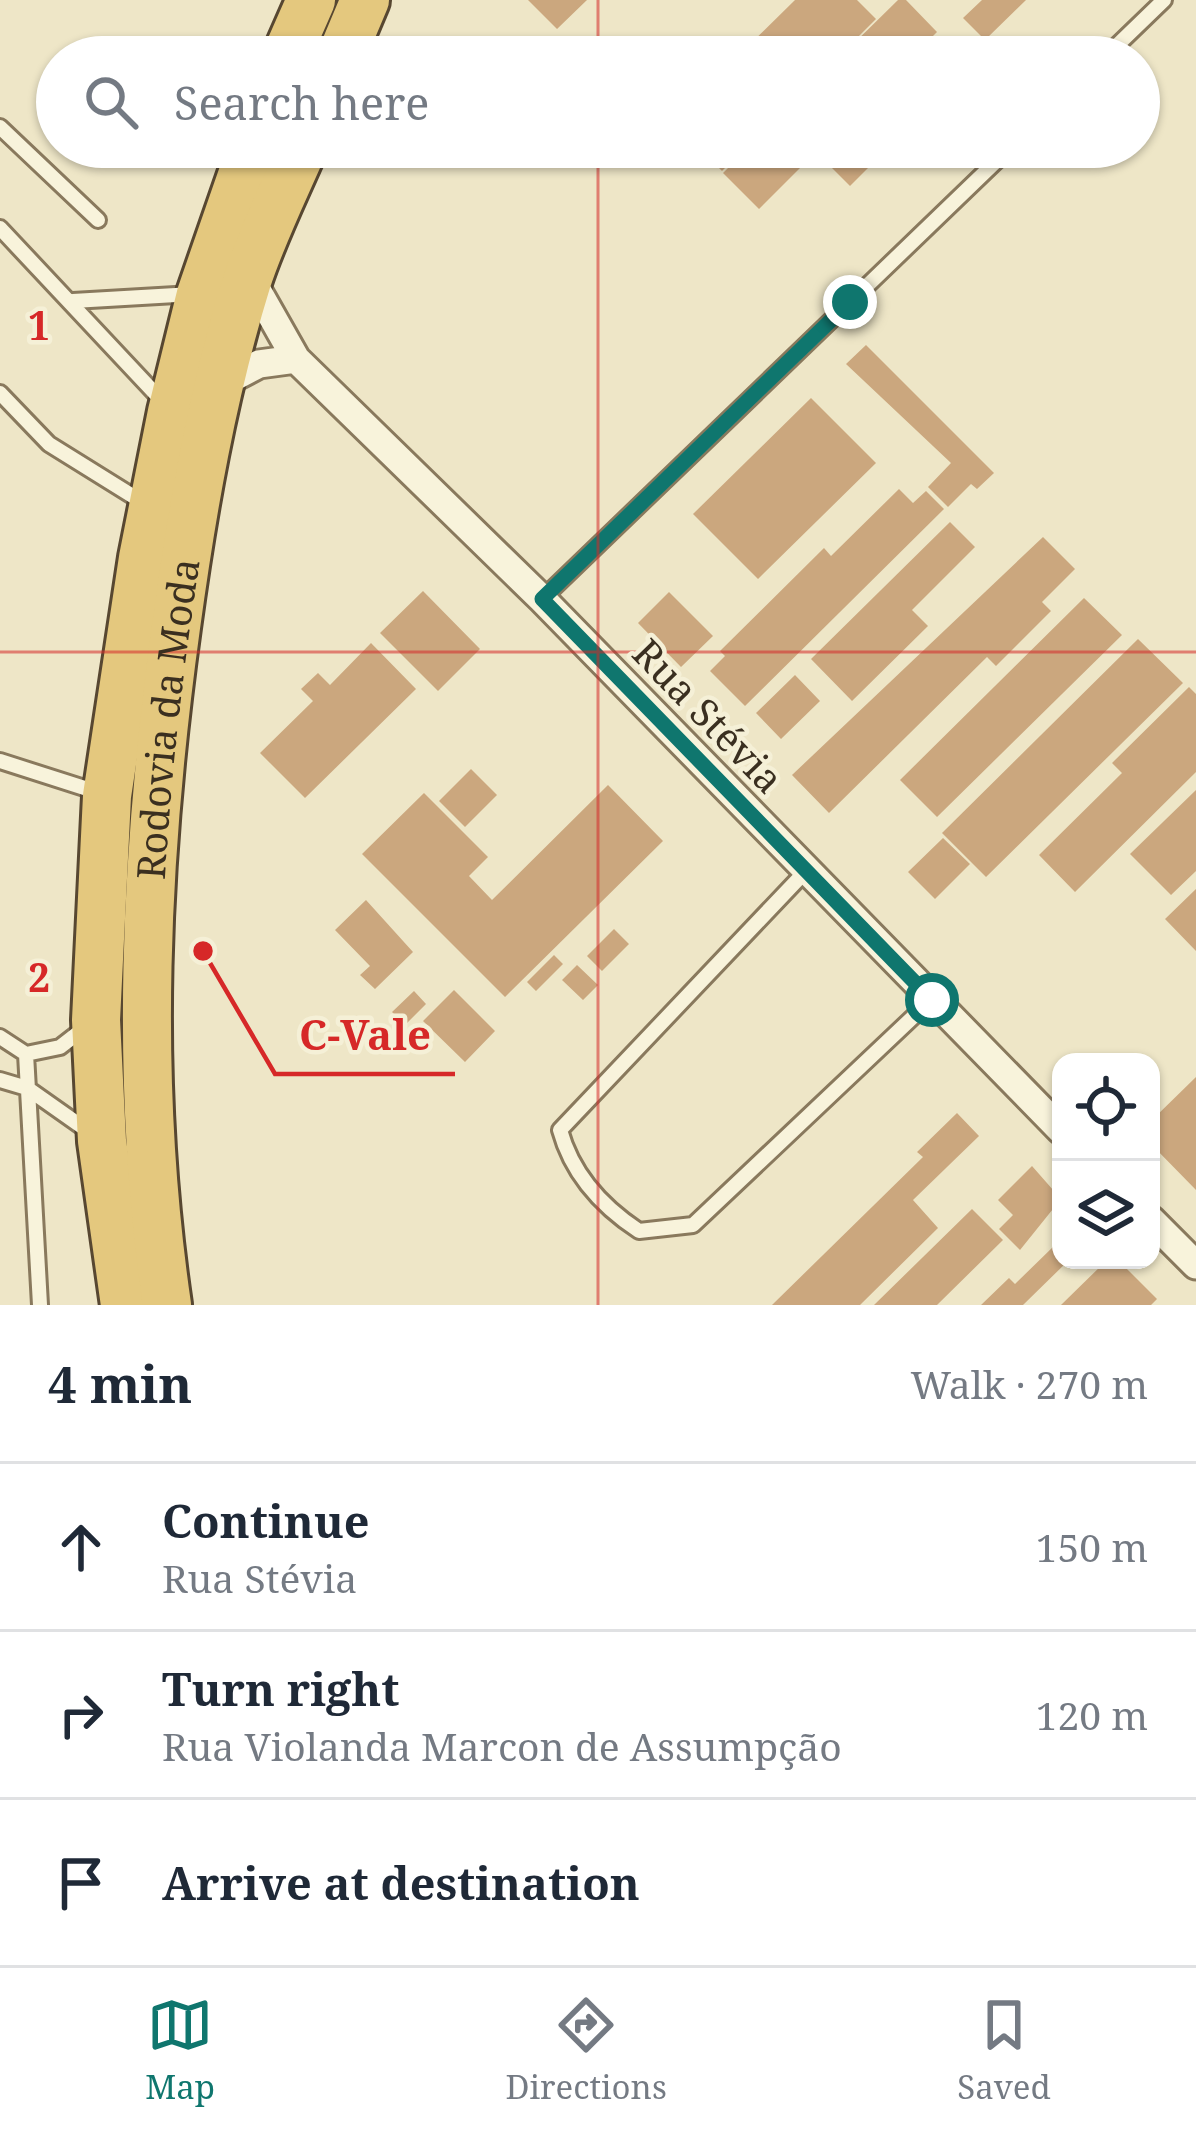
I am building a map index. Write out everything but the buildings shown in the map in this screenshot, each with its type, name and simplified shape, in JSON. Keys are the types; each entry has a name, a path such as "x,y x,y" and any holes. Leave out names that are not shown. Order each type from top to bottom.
{"highway":[{"path":"295,36 311,0"},
{"path":"349,36 365,0"},
{"name":"Rodovia da Moda","path":"125,1305 102,1141 96,1019 107,796 152,508 172,412 201,294 245,168"},
{"name":"Rodovia da Moda","path":"167,1305 147,1041 147,894 169,682 217,386 249,276 294,168"}],"street":[{"name":"Rua Stévia","path":"249,276 296,359 542,599 1052,1121"},
{"path":"217,386 259,364 296,359"},
{"path":"1160,1229 1196,1265"}],"lane":[{"path":"1127,36 1164,0"},
{"path":"0,127 36,161"},
{"path":"43,168 98,220"},
{"path":"542,599 989,168"},
{"path":"0,228 172,412"},
{"path":"73,301 201,294"},
{"path":"0,393 50,444 152,508"},
{"path":"0,761 107,796"},
{"path":"805,873 560,1130 567,1154 605,1209 639,1231 693,1225 932,1000"},
{"path":"0,1036 26,1054 60,1047 96,1019"},
{"path":"26,1054 40,1305"},
{"path":"0,1080 27,1088 102,1141"}],"place":[{"name":"C-Vale","path":"203,951"}],"route":[{"path":"850,302 542,599 932,1000"}]}
